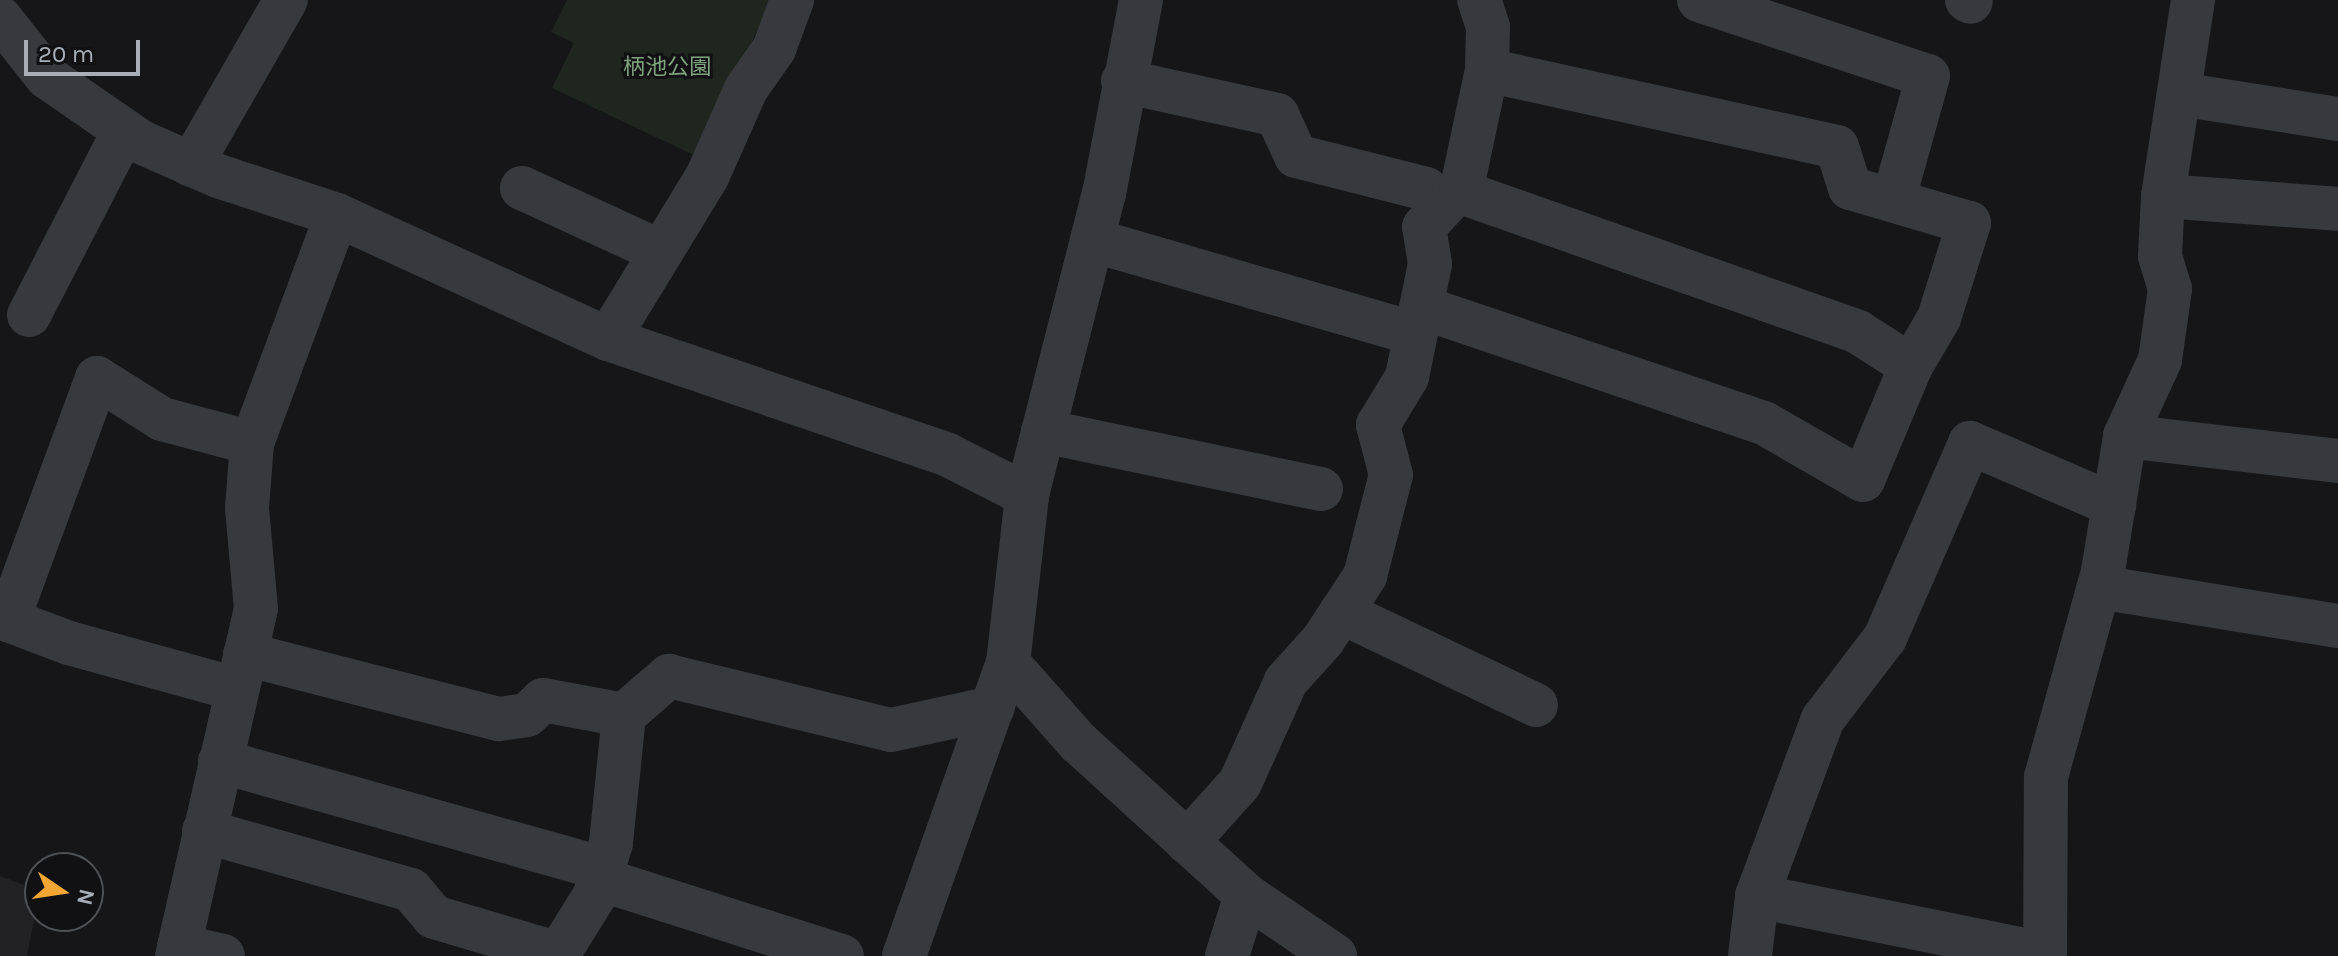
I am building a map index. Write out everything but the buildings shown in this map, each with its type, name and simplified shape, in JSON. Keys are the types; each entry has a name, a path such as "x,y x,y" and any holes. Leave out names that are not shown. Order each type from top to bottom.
{"street":[{"path":"191,165 286,0"},
{"path":"608,339 707,177 746,89 774,49 792,0"},
{"path":"904,956 1008,663 1027,495 1092,240 1141,0"},
{"path":"1187,842 1240,783 1286,681 1341,612 1365,576 1391,475 1378,425 1407,377 1430,264 1424,227 1443,191 1487,70 1488,27 1479,0"},
{"path":"1699,0 1928,76 1894,198"},
{"path":"1757,896 2045,955 2046,777 2099,587 2125,436 2160,360 2170,289 2160,256 2163,196 2193,0"},
{"path":"8,20 47,77 124,131 191,165 337,215 608,339 948,455 1027,495"},
{"path":"1092,240 1418,320 1764,423 1863,480 1911,366 1939,318 1969,223 1894,198 1850,188 1837,147 1487,70"},
{"path":"1123,81 1277,115 1296,156 1443,191 1858,332 1911,366"},
{"path":"2179,94 2338,119"},
{"path":"29,315 124,131"},
{"path":"522,188 661,252"},
{"path":"2163,196 2338,209"},
{"path":"223,956 178,951 256,609 247,508 252,443 337,215"},
{"path":"252,443 162,419 97,378 4,618 69,643 499,719 527,715 543,700 624,715"},
{"path":"1043,431 1321,489"},
{"path":"2125,436 2338,461"},
{"path":"1750,956 1757,896 1823,719 1885,638 1970,443 2114,505"},
{"path":"2099,587 2338,626"},
{"path":"1341,612 1536,705"},
{"path":"1008,663 1078,742 1246,895 1335,956"},
{"path":"204,831 411,890 434,917 558,955 602,874 611,843 624,715 669,676 891,730 993,708"},
{"path":"220,761 602,874 842,956"},
{"path":"1227,956 1246,895"}],"shaded area":[{"path":"0,876 24,885 24,932 32,932 27,956 0,956"}],"green space":[{"name":"柄池公園","path":"567,0 771,0 700,158 552,88 574,43 551,32"}]}
